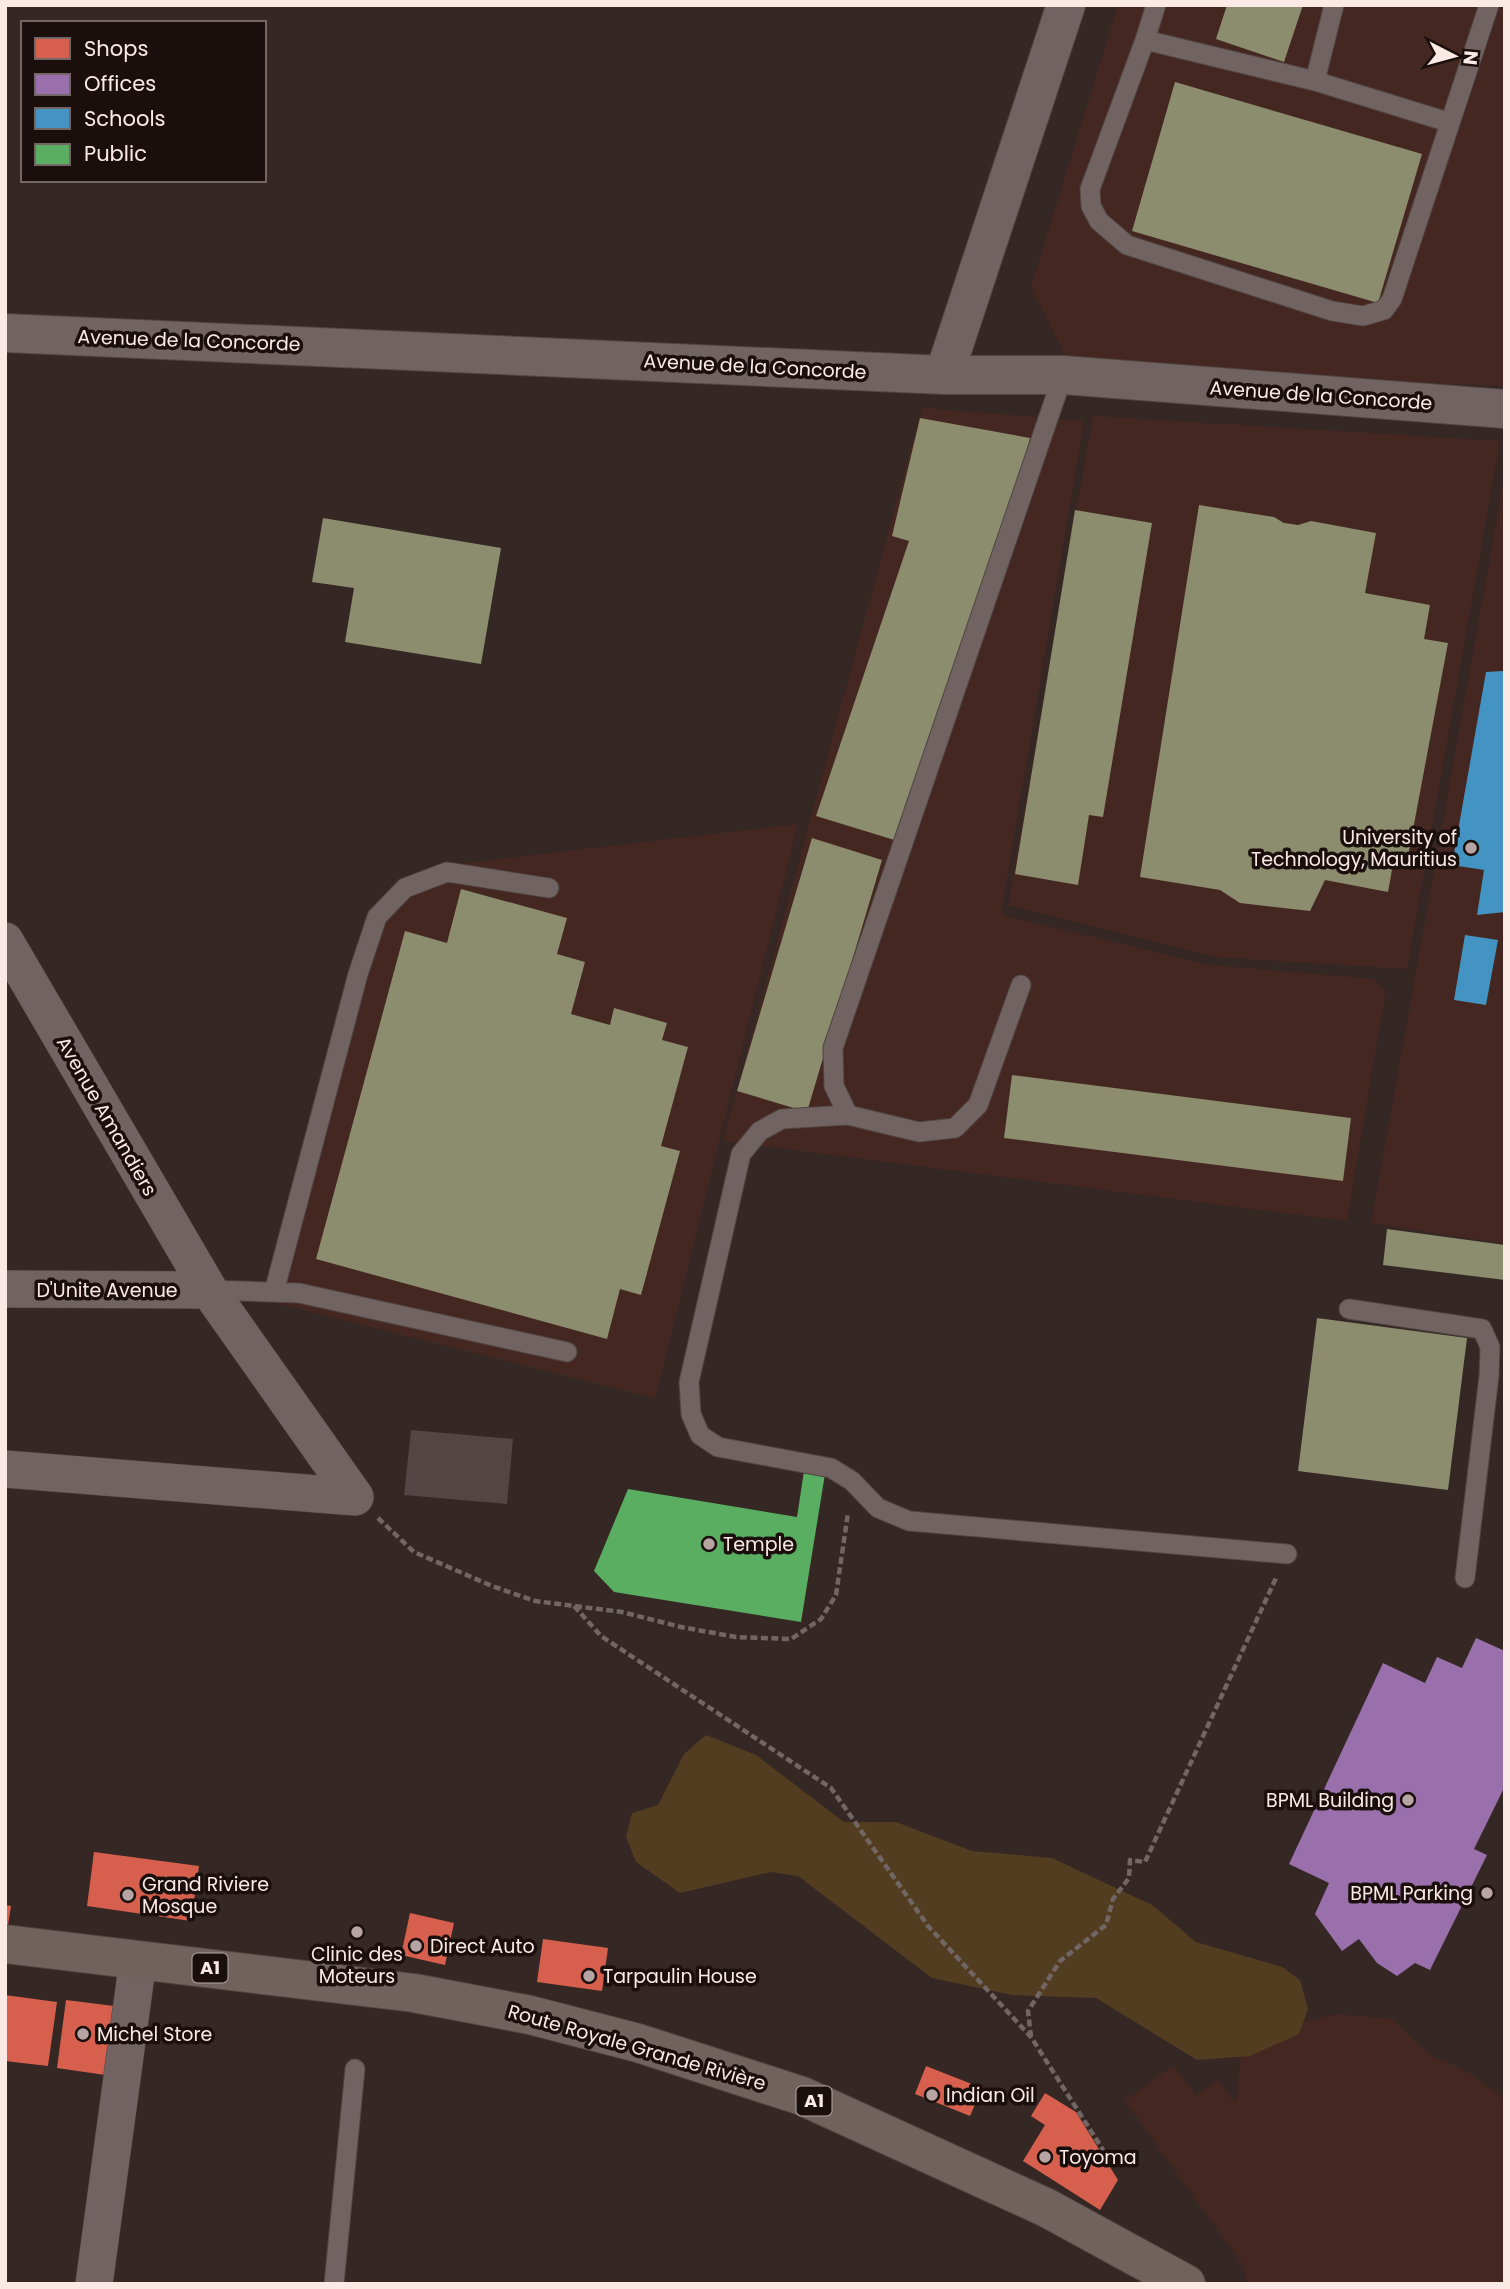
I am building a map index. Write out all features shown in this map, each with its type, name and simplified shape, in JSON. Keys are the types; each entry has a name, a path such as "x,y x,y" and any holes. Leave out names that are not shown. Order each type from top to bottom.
{"main road":[{"name":"Route Royale Grande Rivière","path":"5,1944 414,1993 484,2004 639,2043 802,2096 1047,2208 1186,2284"}],"street":[{"path":"944,375 1066,5"},
{"name":"Avenue de la Concorde","path":"5,332 944,375 1063,375 1505,410"},
{"name":"Avenue Amandiers","path":"5,941 209,1290 355,1497"},
{"name":"D'Unite Avenue","path":"5,1289 209,1290"},
{"path":"5,1469 355,1497"},
{"path":"94,2284 138,1960"}],"lane":[{"path":"1156,5 1090,189 1091,205 1099,221 1127,245 1332,311 1363,316 1384,310 1392,299 1448,122 1489,5"},
{"path":"1315,81 1334,5"},
{"path":"1145,40 1315,81 1448,122"},
{"path":"848,1115 834,1086 833,1048 1063,375"},
{"path":"274,1292 358,974 377,917 405,888 447,872 549,888"},
{"path":"1021,985 978,1105 955,1128 919,1132 848,1115 782,1119 760,1131 741,1154 689,1382 691,1414 700,1435 718,1447 831,1468 852,1481 878,1508 909,1521 1287,1555"},
{"path":"209,1290 299,1293 567,1352"},
{"path":"1349,1309 1482,1329 1490,1347 1489,1376 1465,1578"},
{"path":"334,2284 355,2069"}],"path":[{"path":"355,1497 414,1552 492,1586 535,1601 622,1612 736,1637 791,1639 821,1619 836,1595 852,1481"},
{"path":"1031,2037 1028,2011 1060,1961 1106,1925 1112,1899 1129,1878 1130,1860 1145,1862 1287,1555"},
{"path":"574,1606 601,1636 831,1788 928,1926 1031,2037 1112,2164"}],"shaded area":[{"path":"1118,5 1505,5 1503,386 1071,366 1031,287"},
{"path":"922,408 1084,421 1001,915 1210,965 1373,979 1386,990 1347,1221 723,1141"},
{"path":"1093,416 1500,441 1407,969 1215,957 1008,905"},
{"name":"University of Technology, Mauritius","path":"1505,473 1505,1244 1371,1223"},
{"path":"798,824 655,1398 276,1303 373,914 424,868"},
{"path":"706,1735 756,1755 844,1822 896,1822 972,1851 1052,1858 1152,1905 1196,1942 1282,1967 1300,1980 1308,2009 1299,2034 1250,2056 1197,2060 1096,1998 1012,1995 932,1978 798,1876 771,1872 680,1893 636,1862 626,1837 632,1813 658,1805 684,1754"},
{"path":"1337,2014 1392,2019 1428,2054 1468,2072 1505,2099 1505,2284 1247,2284 1242,2264 1125,2101 1174,2065 1196,2096 1218,2080 1236,2104 1243,2036"}],"building: Shops":[{"path":"94,1852 199,1866 191,1921 87,1906"},
{"path":"5,1905 11,1906 7,1932 5,1932"},
{"path":"410,1913 454,1923 445,1965 401,1955"},
{"path":"543,1939 608,1948 602,1991 537,1982"},
{"path":"5,1995 57,2002 48,2066 5,2061"},
{"path":"66,2000 122,2007 112,2076 57,2068"},
{"path":"926,2066 982,2088 970,2116 915,2094"},
{"path":"1045,2093 1076,2112 1118,2180 1100,2210 1023,2161 1045,2125 1031,2116"}],"building: Offices":[{"name":"BPML Building","path":"1476,1638 1505,1651 1505,1786 1474,1849 1487,1855 1430,1970 1415,1963 1397,1976 1377,1963 1359,1939 1342,1951 1315,1914 1329,1883 1289,1864 1383,1663 1425,1683 1437,1657 1462,1668"}],"building: Schools":[{"path":"1486,672 1505,672 1505,912 1477,915 1484,870 1452,865"},
{"path":"1465,935 1498,940 1486,1005 1454,1000"}],"building: Public":[{"name":"Temple","path":"804,1471 825,1474 801,1622 614,1592 594,1571 628,1489 797,1517"}],"building: Industry":[{"path":"1227,5 1303,5 1284,62 1216,39"},
{"path":"1175,82 1422,154 1378,303 1132,231"},
{"path":"920,418 1030,438 998,566 901,842 816,816 909,541 892,536"},
{"path":"1199,505 1274,517 1284,523 1298,525 1311,521 1376,533 1365,593 1430,605 1424,639 1448,643 1406,867 1393,864 1388,892 1325,880 1310,911 1240,903 1220,890 1140,877"},
{"path":"1075,510 1152,523 1103,817 1089,815 1078,885 1015,874"},
{"path":"323,518 501,548 481,664 345,642 354,588 312,582"},
{"path":"812,838 882,860 807,1112 737,1091"},
{"path":"461,889 567,918 557,954 585,962 571,1014 610,1025 614,1008 667,1023 662,1040 688,1047 661,1146 680,1151 641,1295 620,1289 607,1339 316,1259 405,931 447,943"},
{"path":"1012,1075 1351,1118 1343,1181 1004,1138"},
{"path":"1387,1229 1505,1245 1505,1280 1383,1265"},
{"path":"1317,1318 1467,1338 1448,1490 1298,1471"}],"building: Other":[{"path":"411,1430 513,1439 507,1504 404,1495"}],"place":[{"name":"University of Technology, Mauritius","path":"1471,848"},
{"name":"Temple","path":"709,1544"},
{"name":"BPML Building","path":"1408,1800"},
{"name":"BPML Parking","path":"1487,1893"},
{"name":"Grand Riviere Mosque","path":"128,1895"},
{"name":"Clinic des Moteurs","path":"357,1932"},
{"name":"Direct Auto","path":"416,1946"},
{"name":"Tarpaulin House","path":"589,1976"},
{"name":"Michel Store","path":"83,2034"},
{"name":"Indian Oil","path":"932,2095"},
{"name":"Toyoma","path":"1045,2157"}]}
